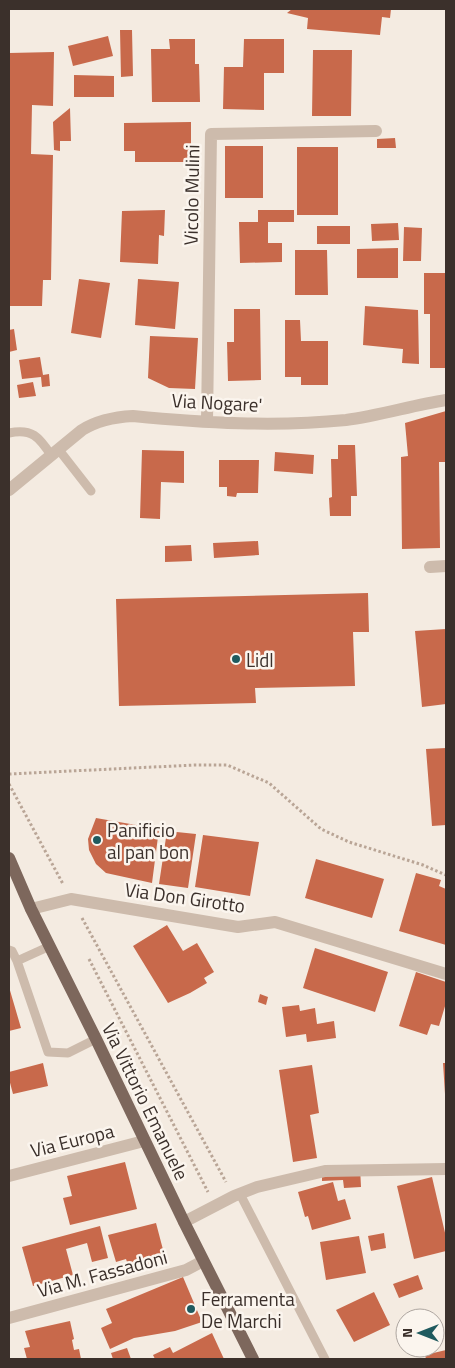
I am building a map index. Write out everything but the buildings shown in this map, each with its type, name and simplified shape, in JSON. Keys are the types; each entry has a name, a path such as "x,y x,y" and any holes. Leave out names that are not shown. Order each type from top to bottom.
{"main road":[{"name":"Via Vittorio Emanuele","path":"9,858 144,1141 253,1359"}],"street":[{"name":"Vicolo Mulini","path":"207,422 211,134 376,132"},
{"name":"Via Nogare'","path":"9,490 90,425 114,417 133,416 252,424 347,420 446,400"},
{"path":"430,567 446,566"},
{"name":"Via Don Girotto","path":"32,909 72,899 238,927 275,922 446,974"},
{"name":"Via Europa","path":"9,1176 144,1141"},
{"path":"184,1222 257,1187 325,1171 446,1168"},
{"name":"Via M. Fassadoni","path":"9,1318 186,1270 203,1260"}],"lane":[{"path":"9,432 21,430 33,433 55,452 92,491"},
{"path":"17,962 50,946"},
{"path":"9,950 12,951 17,962 48,1052 68,1053 96,1039"},
{"path":"237,1195 325,1359"}],"path":[{"path":"9,774 195,765 227,766 269,783 321,829 349,842 424,865 446,875"},
{"path":"9,784 237,1195"},
{"path":"89,959 206,1190 210,1193 214,1191"}],"place":[{"name":"Lidl","path":"236,659"},
{"name":"Panificio al pan bon","path":"97,840"},
{"name":"Ferramenta De Marchi","path":"191,1309"}]}
